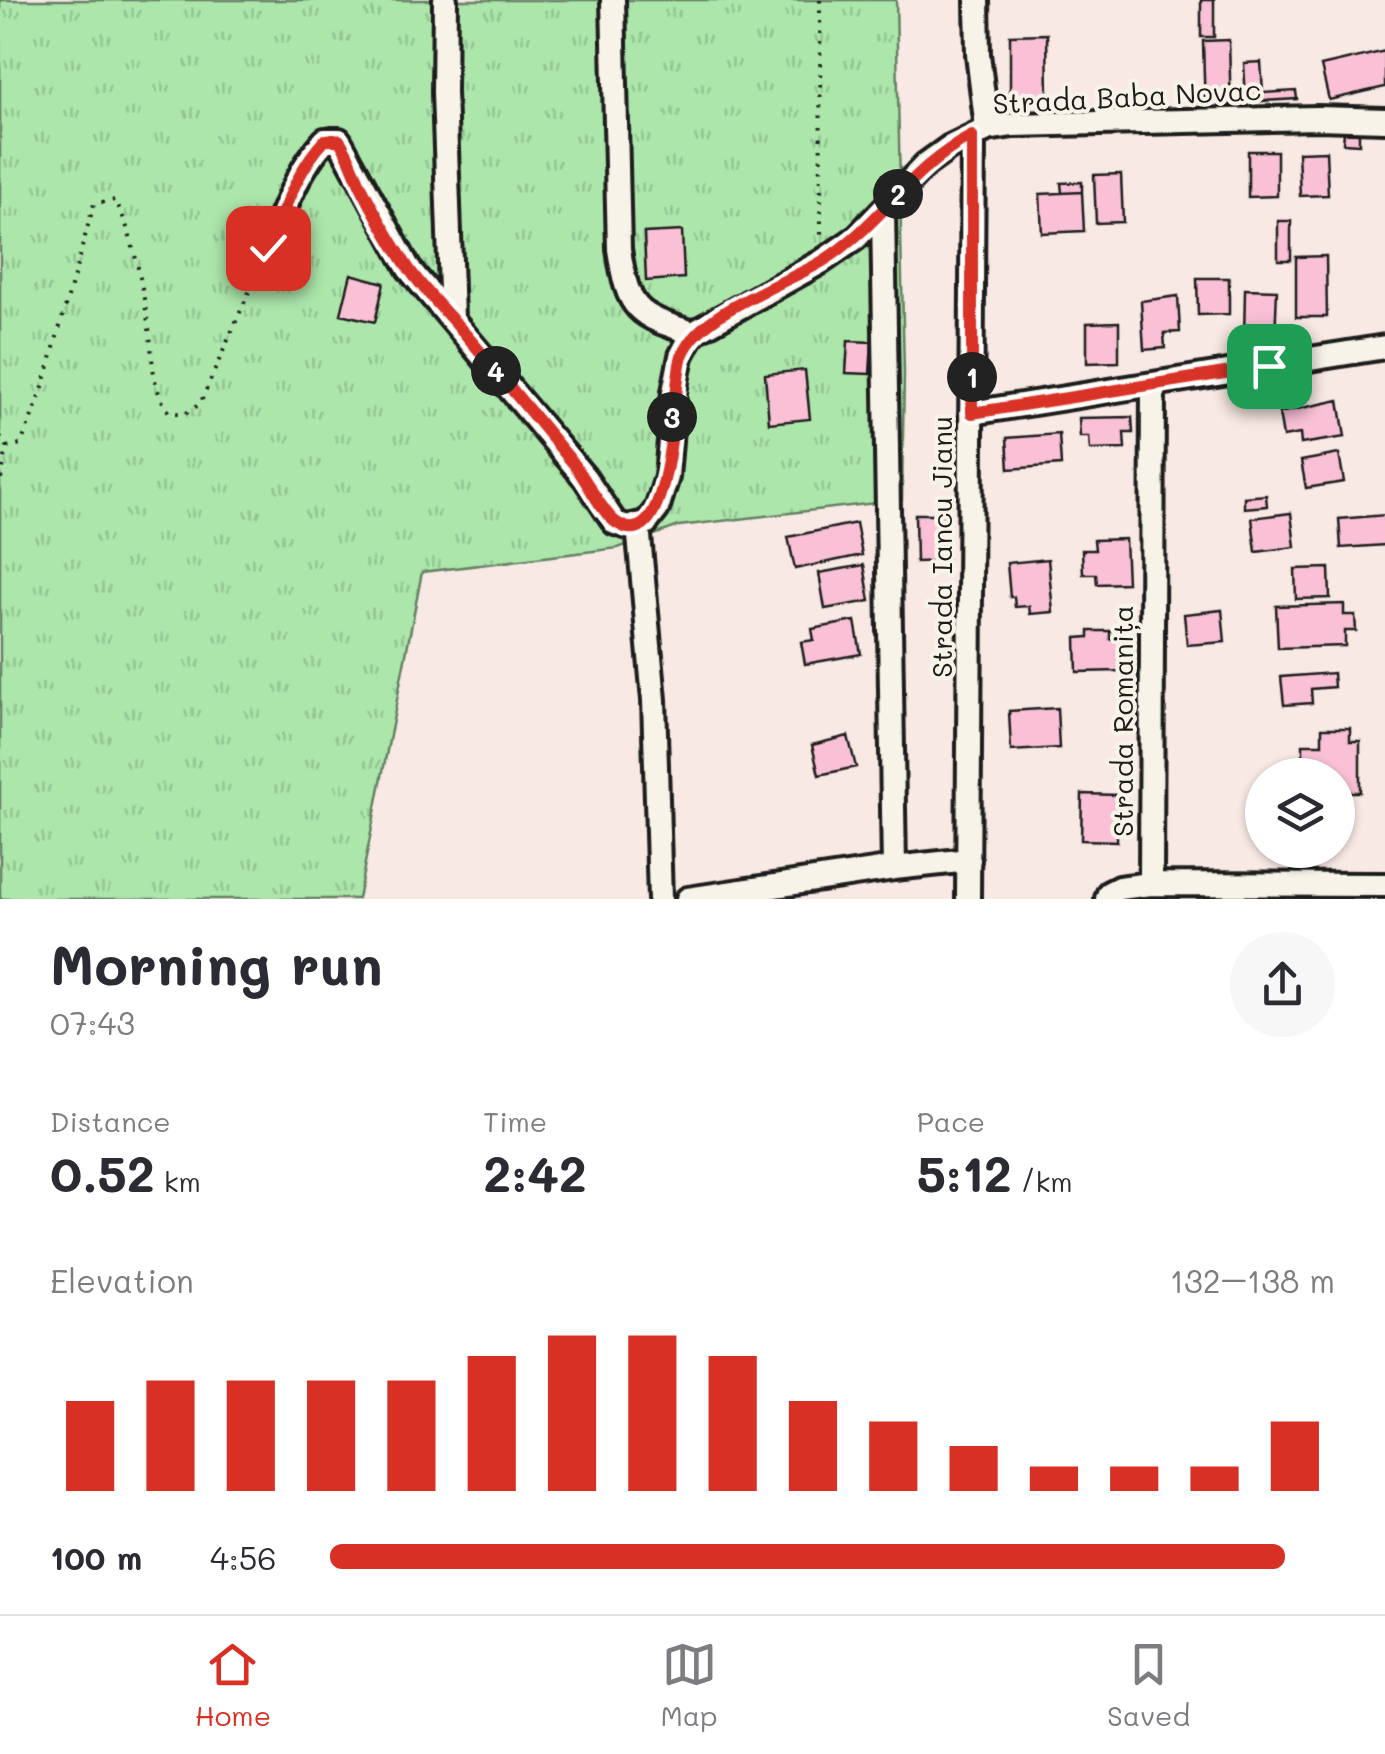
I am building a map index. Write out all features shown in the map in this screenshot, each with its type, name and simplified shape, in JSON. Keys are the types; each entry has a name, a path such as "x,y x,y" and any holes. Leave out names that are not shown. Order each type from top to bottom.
{"street":[{"path":"445,0 444,92 452,318"},
{"path":"268,248 295,184 316,149 325,140 339,140 409,269 585,478 615,523 628,527 646,523 657,508 667,478 674,392 681,356 694,334 651,320 632,303 624,286 613,0"},
{"name":"Strada Iancu Jianu","path":"968,899 972,413 980,132 977,0"},
{"name":"Strada Baba Novac","path":"694,334 856,238 925,165 980,132 1040,124 1385,120"},
{"path":"883,212 894,868"},
{"path":"972,413 1385,347"},
{"name":"Strada Romanița","path":"1151,884 1153,385"},
{"path":"638,525 654,700 660,899"},
{"path":"688,899 969,860"},
{"path":"1108,899 1119,888 1151,884 1385,885"}],"path":[{"path":"820,0 821,262"},
{"path":"7,446 21,444 42,391 94,204 115,200 124,218 148,322 156,395 169,412 185,414 200,404 268,248"},
{"path":"0,438 7,446"},
{"path":"0,484 7,446"}],"green space":[{"path":"0,0 896,0 904,373 902,500 679,526 618,548 422,572 358,899 0,899"}],"building":[{"path":"1201,0 1214,0 1214,37 1201,37"},
{"path":"1047,34 1048,96 1010,97 1010,35"},
{"path":"1229,40 1231,113 1205,114 1203,41"},
{"path":"1385,51 1385,87 1329,100 1321,66"},
{"path":"1261,62 1263,93 1296,91 1297,99 1246,102 1244,63"},
{"path":"1344,132 1359,133 1359,144 1343,143"},
{"path":"1248,151 1277,151 1277,196 1248,197"},
{"path":"1326,151 1328,195 1300,196 1298,152"},
{"path":"1121,174 1123,222 1096,223 1094,175"},
{"path":"1082,182 1082,192 1062,193 1061,183"},
{"path":"1082,192 1084,231 1042,233 1040,194"},
{"path":"1278,221 1291,221 1291,260 1278,260"},
{"path":"682,231 684,278 646,281 644,233"},
{"path":"1326,256 1327,317 1296,317 1296,257"},
{"path":"351,274 384,283 375,322 341,314"},
{"path":"1197,278 1229,278 1229,314 1198,315"},
{"path":"1245,289 1277,290 1275,339 1244,338"},
{"path":"1178,296 1180,332 1164,333 1165,348 1144,350 1141,301"},
{"path":"1119,322 1119,362 1087,363 1087,323"},
{"path":"848,341 872,342 870,374 846,373"},
{"path":"805,370 810,419 769,423 765,374"},
{"path":"1339,400 1345,437 1301,444 1300,434 1283,437 1279,413"},
{"path":"1132,417 1133,433 1124,433 1125,449 1090,450 1089,437 1080,437 1079,418"},
{"path":"1059,434 1061,465 1009,469 1007,438"},
{"path":"1339,454 1344,482 1306,488 1301,461"},
{"path":"1266,495 1267,506 1244,508 1244,497"},
{"path":"1291,513 1295,547 1256,552 1252,518"},
{"path":"915,514 946,514 947,561 916,562"},
{"path":"1385,515 1385,545 1341,548 1339,519"},
{"path":"856,523 862,555 795,569 788,537"},
{"path":"1125,539 1127,583 1097,584 1096,574 1083,574 1082,550 1095,550 1094,540"},
{"path":"1048,559 1053,612 1030,614 1029,606 1015,607 1014,597 1010,597 1007,563"},
{"path":"864,565 870,601 825,609 819,573"},
{"path":"1329,568 1330,598 1296,599 1295,569"},
{"path":"1344,604 1344,615 1355,615 1356,631 1345,631 1345,646 1278,648 1276,606"},
{"path":"1222,610 1225,642 1187,645 1184,614"},
{"path":"855,621 861,654 805,664 801,642 814,640 812,629"},
{"path":"1089,631 1110,631 1110,639 1121,638 1121,671 1077,672 1076,638 1089,637"},
{"path":"1333,673 1334,687 1311,689 1312,703 1284,705 1281,677"},
{"path":"1057,708 1059,748 1011,751 1009,711"},
{"path":"1322,728 1350,728 1350,741 1360,741 1360,792 1355,792 1355,758 1303,758 1303,744 1322,744"},
{"path":"848,736 856,767 819,775 812,745"},
{"path":"1082,794 1118,795 1117,841 1081,840"}],"route":[{"path":"268,248 295,184 316,149 325,140 339,140 409,269 585,478 615,523 628,527 646,523 657,508 667,478 681,356 694,334 856,238 925,165 972,136 972,413 1269,366"}]}
